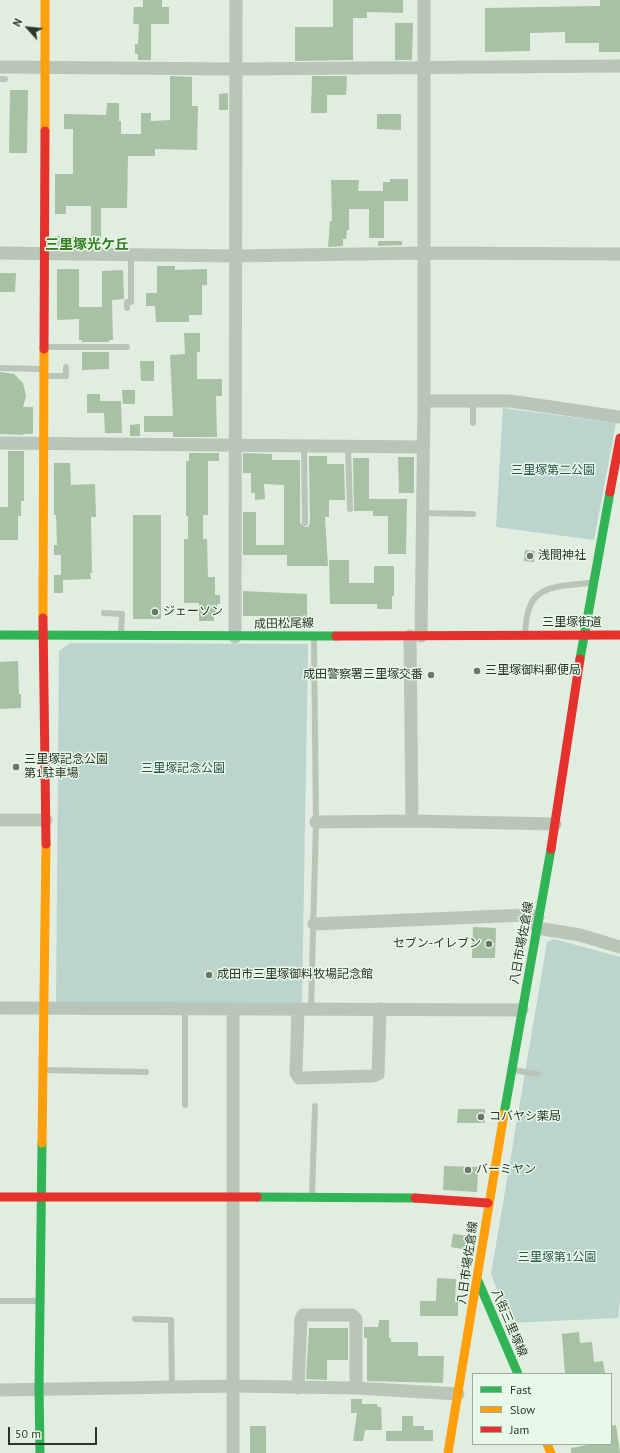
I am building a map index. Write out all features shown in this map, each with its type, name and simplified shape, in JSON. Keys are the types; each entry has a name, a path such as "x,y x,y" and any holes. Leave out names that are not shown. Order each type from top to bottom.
{"street":[{"path":"40,1453 39,1389 42,1070 46,820 43,635 43,347 46,67 45,0"},
{"path":"236,0 236,637"},
{"path":"412,821 415,636 422,513 424,401 424,0"},
{"path":"2,75 46,67 235,69 424,66 620,66"},
{"path":"0,253 44,252 235,256 424,253 620,254"},
{"path":"424,401 510,401 620,417"},
{"name":"八日市場佐倉線","path":"448,1453 478,1281 488,1203 555,824 593,583 617,470 620,438"},
{"path":"0,443 423,447"},
{"path":"0,634 43,635"},
{"name":"成田松尾線","path":"43,635 236,637 525,635"},
{"name":"三里塚街道","path":"525,635 620,635"},
{"path":"0,820 46,820"},
{"path":"316,822 412,821 555,824"},
{"path":"314,924 525,915 537,922 620,947"},
{"path":"0,1008 522,1010"},
{"path":"233,1453 234,1009"},
{"path":"298,1010 296,1073 299,1078 373,1076 378,1074 380,1009"},
{"path":"0,1197 395,1196 488,1203"},
{"name":"八街三里塚線","path":"478,1281 518,1373"},
{"path":"298,1388 301,1319 303,1315 352,1315 356,1319 356,1388"},
{"path":"0,1390 234,1386 356,1388 458,1394"}],"lane":[{"path":"127,308 127,302 131,302 131,254"},
{"path":"43,347 127,348"},
{"path":"0,368 43,372 66,376 66,367"},
{"path":"472,401 473,423"},
{"path":"304,446 305,524"},
{"path":"348,446 350,509"},
{"path":"422,513 473,514"},
{"path":"525,635 529,608 537,595 548,588 593,583"},
{"path":"104,613 122,614 121,636"},
{"path":"312,1009 316,822 313,636"},
{"path":"185,1105 186,1009"},
{"path":"42,1070 146,1072"},
{"path":"511,1070 538,1074"},
{"path":"312,1196 315,1106"},
{"path":"0,1301 40,1301"},
{"path":"135,1319 171,1320 172,1388"}],"green space":[{"name":"三里塚第二公園","path":"503,408 616,423 594,540 496,527"},
{"name":"三里塚記念公園","path":"70,643 308,644 302,1003 56,1003 59,651"},
{"name":"三里塚第1公園","path":"554,939 620,957 620,1301 618,1318 510,1323 491,1274 547,942"}],"building":[{"path":"143,0 162,0 162,7 169,7 169,24 151,24 151,60 138,60 138,54 135,54 135,44 138,44 139,24 133,24 134,7 143,7"},
{"path":"333,0 403,0 403,13 367,12 367,18 353,18 353,60 295,61 295,27 333,27"},
{"path":"600,0 620,0 620,52 599,52 599,43 565,43 565,32 530,33 530,51 485,52 485,8 600,6"},
{"path":"395,23 413,23 412,60 395,60"},
{"path":"170,76 192,77 192,106 198,106 197,150 155,149 155,156 128,156 127,208 101,208 101,240 91,240 91,206 66,206 66,214 55,214 55,174 73,174 73,129 64,129 64,114 106,115 107,103 119,103 121,134 141,134 141,113 151,113 151,121 170,120"},
{"path":"312,76 347,76 346,95 327,95 327,113 311,113"},
{"path":"10,90 28,90 27,153 9,153"},
{"path":"228,93 228,110 219,110 219,94"},
{"path":"377,114 401,114 401,130 377,129"},
{"path":"390,179 408,179 408,201 384,201 384,238 369,238 369,209 349,209 349,230 347,230 346,239 343,239 343,246 328,247 330,221 332,221 331,180 359,180 358,191 383,191 383,182 390,182"},
{"path":"55,236 89,237 88,246 55,246"},
{"path":"378,241 402,241 402,245 378,246"},
{"path":"157,266 175,266 175,270 207,269 207,285 202,285 202,315 189,315 189,322 156,322 155,306 146,306 146,293 157,293"},
{"path":"57,269 79,269 79,307 102,307 102,271 123,270 124,299 112,300 113,340 109,340 109,342 82,342 82,340 79,340 79,319 57,320"},
{"path":"0,273 16,273 15,292 0,292"},
{"path":"184,333 200,333 200,352 197,352 197,379 222,379 222,396 216,396 217,437 173,437 173,432 144,432 144,416 173,416 170,355 185,354"},
{"path":"82,352 109,352 109,369 82,370"},
{"path":"140,361 154,361 154,381 141,381"},
{"path":"0,372 14,374 23,383 26,396 23,407 33,407 33,434 0,434"},
{"path":"122,390 135,390 135,404 123,404"},
{"path":"87,394 100,394 100,401 121,401 122,433 105,433 104,413 87,413"},
{"path":"140,424 140,436 130,436 130,425"},
{"path":"8,451 24,451 24,501 21,501 21,516 18,516 18,540 0,540 0,507 8,507"},
{"path":"189,453 219,453 219,461 208,461 208,515 203,515 203,539 207,539 208,577 215,577 215,595 220,595 220,604 217,604 217,616 214,616 214,621 199,621 199,603 184,603 184,539 188,539 188,516 186,516 186,461 189,461"},
{"path":"243,453 272,454 272,460 300,460 300,523 305,527 308,527 310,523 309,456 327,456 327,464 344,464 345,500 329,500 329,517 325,517 328,566 287,566 287,555 243,555 243,512 256,512 256,545 284,545 284,485 264,484 265,499 255,500 255,493 251,493 251,473 243,473"},
{"path":"398,457 414,457 414,493 399,493"},
{"path":"353,458 369,458 369,499 407,499 406,554 388,554 388,516 373,516 373,511 354,511"},
{"path":"54,463 70,463 71,485 95,484 96,517 91,517 91,579 63,580 63,593 54,593 54,575 61,575 61,555 54,555 54,545 57,545 56,515 54,515"},
{"path":"133,515 161,515 161,619 133,619"},
{"path":"525,550 535,551 534,562 524,561"},
{"path":"329,560 349,560 349,583 374,583 374,566 394,566 394,596 392,596 392,609 377,609 377,604 330,604"},
{"path":"243,591 307,594 307,625 287,625 287,616 243,616"},
{"path":"18,661 21,708 0,709 0,662"},
{"path":"473,927 496,928 495,958 472,958"},
{"path":"458,1109 485,1109 485,1123 457,1123"},
{"path":"444,1166 478,1167 477,1192 443,1190"},
{"path":"453,1234 469,1236 467,1250 451,1247"},
{"path":"437,1278 456,1279 455,1302 458,1302 458,1316 420,1316 420,1301 436,1301"},
{"path":"379,1320 389,1320 389,1338 391,1338 391,1342 418,1342 418,1356 444,1356 443,1383 367,1381 367,1338 364,1338 364,1327 378,1327"},
{"path":"309,1328 348,1328 348,1360 327,1360 327,1380 306,1379"},
{"path":"579,1332 580,1343 592,1342 594,1362 603,1361 605,1373 565,1373 562,1334"},
{"path":"351,1399 362,1399 362,1404 377,1404 378,1407 381,1407 382,1430 365,1430 363,1441 353,1441 357,1413 351,1413"},
{"path":"402,1416 413,1416 413,1426 424,1426 424,1430 433,1430 433,1441 386,1441 386,1431 402,1431"},
{"path":"616,1425 620,1453 571,1453 571,1448 588,1445 612,1445 612,1426"},
{"path":"250,1426 266,1426 266,1453 250,1453"}],"traffic: fast":[{"path":"580,659 610,492"},
{"path":"0,635 336,636"},
{"path":"504,1114 551,849"},
{"path":"40,1453 39,1389 42,1143"},
{"path":"257,1197 415,1198"},
{"path":"478,1281 518,1373"}],"traffic: slow":[{"path":"45,0 45,131"},
{"path":"43,618 44,349"},
{"path":"42,1143 46,844"},
{"path":"448,1453 504,1114"},
{"path":"547,1445 551,1453"}],"traffic: jam":[{"path":"44,349 45,131"},
{"path":"610,492 620,438"},
{"path":"43,618 46,844"},
{"path":"336,636 620,635"},
{"path":"551,849 580,659"},
{"path":"0,1197 257,1197"},
{"path":"415,1198 488,1203"}],"place":[{"name":"浅間神社","path":"530,556"},
{"name":"ジェーソン","path":"155,612"},
{"name":"三里塚御料郵便局","path":"477,671"},
{"name":"成田警察署三里塚交番","path":"431,675"},
{"name":"三里塚記念公園 第1駐車場","path":"16,767"},
{"name":"セブン-イレブン","path":"489,944"},
{"name":"成田市三里塚御料牧場記念館","path":"209,975"},
{"name":"コバヤシ薬局","path":"481,1117"},
{"name":"バーミヤン","path":"468,1170"}],"district":[{"name":"三里塚光ケ丘","path":"87,245"}]}
